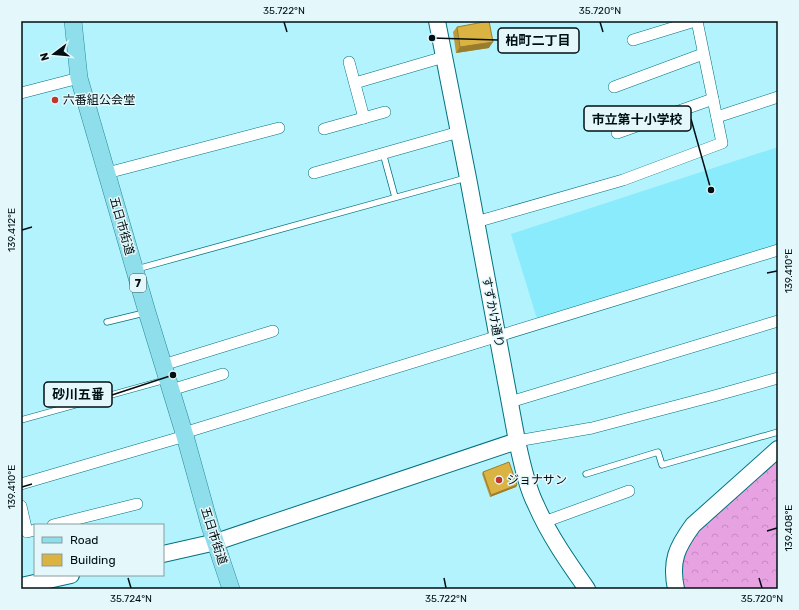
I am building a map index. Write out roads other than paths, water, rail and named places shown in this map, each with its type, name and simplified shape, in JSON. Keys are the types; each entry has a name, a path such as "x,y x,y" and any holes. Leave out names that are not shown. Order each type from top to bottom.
{"main road":[{"name":"五日市街道","path":"73,21 80,78 134,269 231,589"}],"street":[{"name":"すずかけ通り","path":"437,21 517,441 529,487 544,522 558,547 587,589"},
{"path":"476,222 623,180 722,143 696,21 634,40"},
{"path":"614,87 704,54"},
{"path":"355,83 444,57"},
{"path":"349,62 364,118"},
{"path":"21,93 80,78"},
{"path":"717,117 778,97"},
{"path":"617,133 713,99"},
{"path":"324,129 385,112"},
{"path":"107,173 279,128"},
{"path":"314,173 459,132"},
{"path":"21,484 185,436 190,431 778,250"},
{"path":"510,402 778,321"},
{"path":"167,378 273,331"},
{"path":"167,378 223,374"},
{"path":"164,554 216,542 517,441 592,428 778,378"},
{"path":"676,589 673,565 677,551 693,525 778,449"},
{"path":"544,522 629,491"},
{"path":"57,524 137,504"},
{"path":"21,506 27,532 34,530"},
{"path":"21,586 66,576"}],"lane":[{"path":"383,153 395,197"},
{"path":"134,269 468,178"},
{"path":"107,322 147,312"},
{"path":"21,420 167,378"},
{"path":"586,474 658,452 662,465 778,432"}],"place":[{"name":"柏町二丁目","path":"432,38"},
{"name":"六番組公会堂","path":"55,100"},
{"name":"市立第十小学校","path":"711,190"},
{"name":"砂川五番","path":"173,375"},
{"name":"ジョナサン","path":"499,480"}]}
